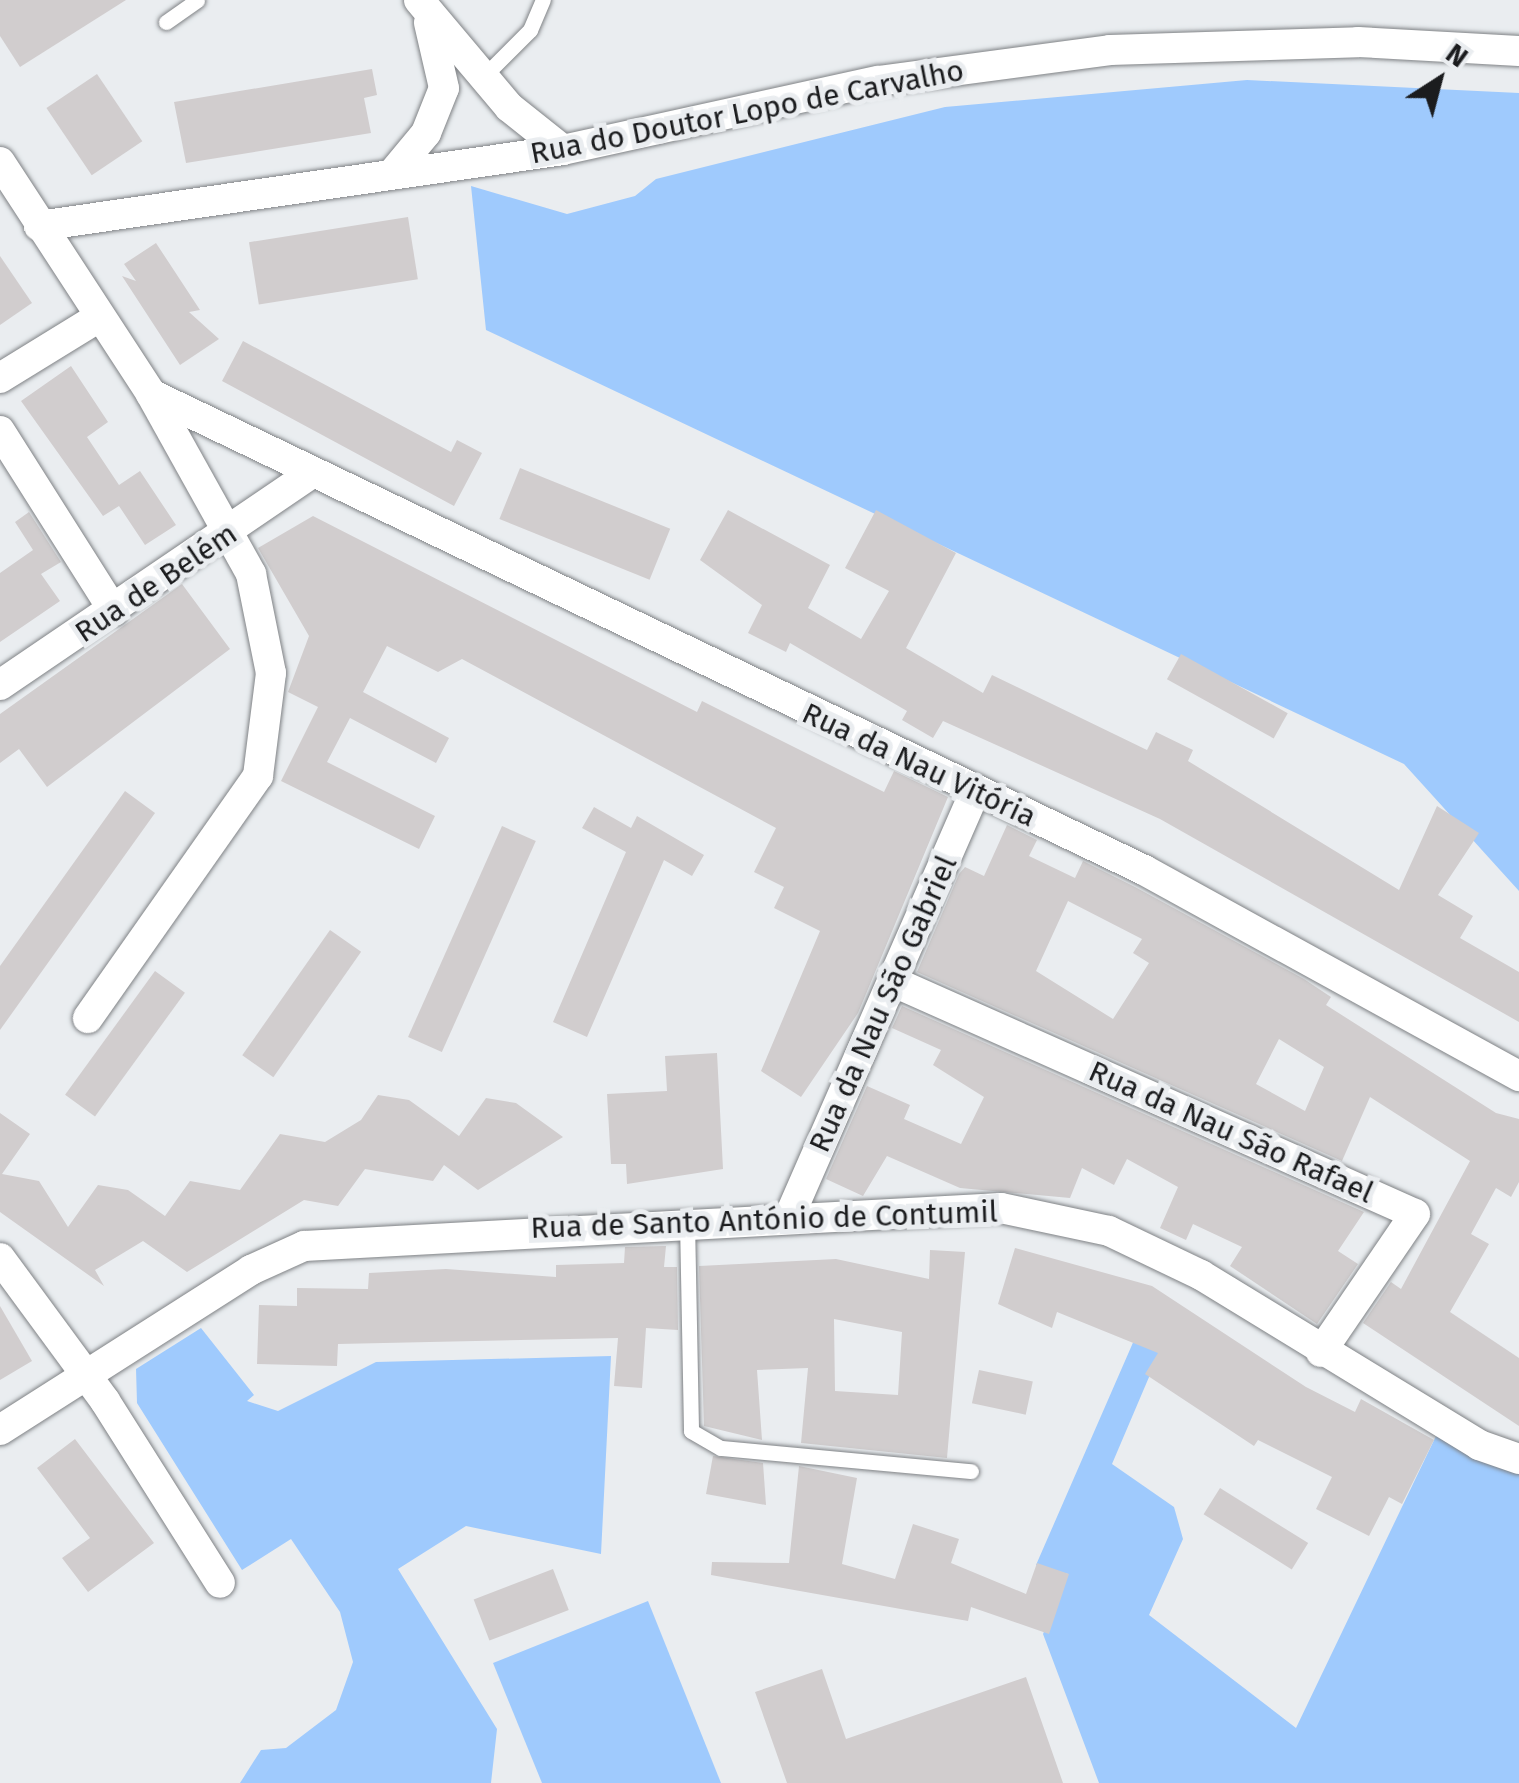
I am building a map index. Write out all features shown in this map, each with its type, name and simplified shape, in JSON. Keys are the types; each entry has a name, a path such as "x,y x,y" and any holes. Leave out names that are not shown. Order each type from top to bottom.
{"street":[{"path":"421,3 482,78 563,150"},
{"path":"392,174 426,133 444,88 421,3"},
{"name":"Rua do Doutor Lopo de Carvalho","path":"39,226 563,150 878,81 1110,50 1358,42 1519,51"},
{"path":"0,162 151,394 228,535 262,612 267,748 258,776 88,1018"},
{"path":"0,378 99,317"},
{"name":"Rua da Nau Vitória","path":"151,394 308,476 1144,870 1519,1076"},
{"path":"0,431 114,611"},
{"name":"Rua de Belém","path":"0,685 228,535 308,476"},
{"name":"Rua da Nau São Gabriel","path":"790,1215 975,792"},
{"name":"Rua da Nau São Rafael","path":"894,982 1415,1214 1321,1352"},
{"name":"Rua de Santo António de Contumil","path":"0,1430 304,1246 687,1220 1001,1208 1109,1231 1201,1275 1321,1352 1519,1459"},
{"path":"0,1258 87,1374 220,1583"}],"lane":[{"path":"166,22 197,0"},
{"path":"482,78 530,30 543,0"},
{"path":"687,1220 690,1431 721,1448 970,1471"}],"shaded area":[{"path":"1247,80 1519,93 1519,891 1404,764 486,330 471,186 567,214 635,196 656,179 945,107"},
{"path":"1152,1299 1175,1316 1112,1464 1174,1507 1183,1539 1149,1615 1296,1728 1436,1436 1519,1466 1519,1783 1099,1783 1043,1634 1068,1574 1036,1565"},
{"path":"201,1328 254,1395 247,1401 278,1411 376,1362 611,1356 601,1554 466,1526 398,1569 497,1729 491,1783 240,1783 261,1750 286,1748 336,1710 353,1662 340,1612 291,1539 242,1570 137,1403 136,1369"},
{"path":"648,1601 721,1783 542,1783 493,1663"}],"building":[{"path":"0,0 126,0 20,67 0,36"},
{"path":"372,69 377,95 364,98 371,133 186,163 174,102"},
{"path":"97,74 142,141 92,175 46,108"},
{"path":"408,217 418,279 259,304 249,242"},
{"path":"156,243 200,310 189,312 219,339 180,365 122,276 136,281 124,264"},
{"path":"0,256 32,303 0,325"},
{"path":"243,341 451,452 457,440 482,453 454,506 222,381"},
{"path":"71,366 108,422 87,437 119,485 140,471 176,525 145,545 119,506 103,516 21,401"},
{"path":"520,468 670,529 650,580 499,519"},
{"path":"728,510 830,565 808,608 861,639 889,591 845,568 876,510 956,553 906,648 983,693 992,675 1147,750 1156,732 1193,750 1188,761 1399,890 1437,806 1479,833 1438,895 1473,916 1460,938 1519,972 1519,1022 1160,819 943,721 933,738 902,720 907,711 790,643 786,652 748,633 762,605 700,560"},
{"path":"29,512 61,562 41,574 60,601 0,642 0,573 33,550 15,522"},
{"path":"313,516 697,712 702,701 884,792 894,771 948,797 858,1013 801,1097 761,1071 820,931 774,908 784,887 754,872 776,828 462,659 438,672 387,646 363,692 449,738 436,763 350,718 327,762 435,816 419,849 281,781 318,707 288,692 309,636 258,548"},
{"path":"182,584 230,649 47,787 19,749 0,763 0,714"},
{"path":"1181,654 1288,713 1274,739 1167,679"},
{"path":"125,791 155,813 0,1030 0,966"},
{"path":"594,807 631,828 637,816 704,855 692,876 664,860 587,1037 553,1022 626,852 582,828"},
{"path":"1007,825 1037,840 1029,856 1075,878 1083,861 1135,887 1304,979 1331,997 1326,1005 1496,1113 1519,1119 1519,1182 1511,1197 1496,1188 1471,1234 1489,1244 1450,1312 1519,1358 1519,1426 1363,1323 1391,1282 1401,1289 1470,1161 1370,1097 1342,1161 917,972 959,874 965,867 984,876","holes":["1068,901 1142,939 1133,953 1149,963 1113,1019 1036,971","1279,1039 1324,1067 1305,1111 1256,1084"]},
{"path":"502,826 536,841 442,1052 408,1037"},
{"path":"330,930 361,952 273,1077 242,1055"},
{"path":"155,971 185,993 95,1117 65,1095"},
{"path":"902,1006 1364,1212 1338,1251 1358,1264 1317,1324 1230,1266 1242,1247 1193,1224 1186,1240 1160,1228 1178,1187 1127,1159 1114,1185 1082,1168 1070,1198 960,1188 887,1156 863,1196 826,1179 867,1086 910,1105 904,1119 961,1144 984,1097 933,1065 941,1050 892,1028"},
{"path":"717,1053 723,1169 627,1184 626,1164 611,1164 607,1094 667,1091 665,1056"},
{"path":"378,1095 409,1100 459,1136 486,1098 516,1103 563,1137 478,1190 444,1165 433,1181 365,1169 338,1206 304,1200 187,1272 143,1241 95,1270 104,1286 0,1212 0,1113 30,1134 2,1174 39,1181 68,1227 98,1185 128,1190 165,1216 190,1181 240,1190 280,1134 325,1142 361,1120"},
{"path":"666,1246 664,1267 677,1267 678,1330 646,1328 642,1388 614,1386 618,1338 338,1344 337,1366 257,1364 259,1305 297,1306 297,1288 368,1289 369,1273 446,1269 556,1277 556,1265 624,1263 625,1247"},
{"path":"1015,1248 1152,1286 1306,1387 1355,1412 1361,1399 1434,1440 1402,1504 1389,1497 1369,1536 1316,1509 1332,1477 1258,1440 1254,1446 1145,1374 1158,1353 1057,1312 1052,1328 998,1304"},
{"path":"930,1250 965,1252 947,1458 801,1443 808,1368 757,1370 762,1440 704,1426 699,1266 836,1259 929,1279","holes":["834,1319 902,1332 898,1395 835,1391"]},
{"path":"0,1306 32,1361 0,1380"},
{"path":"979,1370 1033,1381 1026,1415 972,1403"},
{"path":"75,1439 154,1543 88,1592 62,1558 90,1538 37,1468"},
{"path":"713,1456 763,1463 766,1505 706,1494"},
{"path":"799,1466 857,1478 842,1564 895,1579 913,1524 959,1539 951,1563 1026,1594 1037,1563 1069,1574 1049,1634 971,1607 968,1621 711,1575 712,1562 789,1563"},
{"path":"1220,1488 1308,1543 1292,1569 1204,1514"},
{"path":"553,1569 569,1610 489,1641 474,1599"},
{"path":"822,1669 846,1739 1026,1677 1063,1783 787,1783 755,1692"}]}
